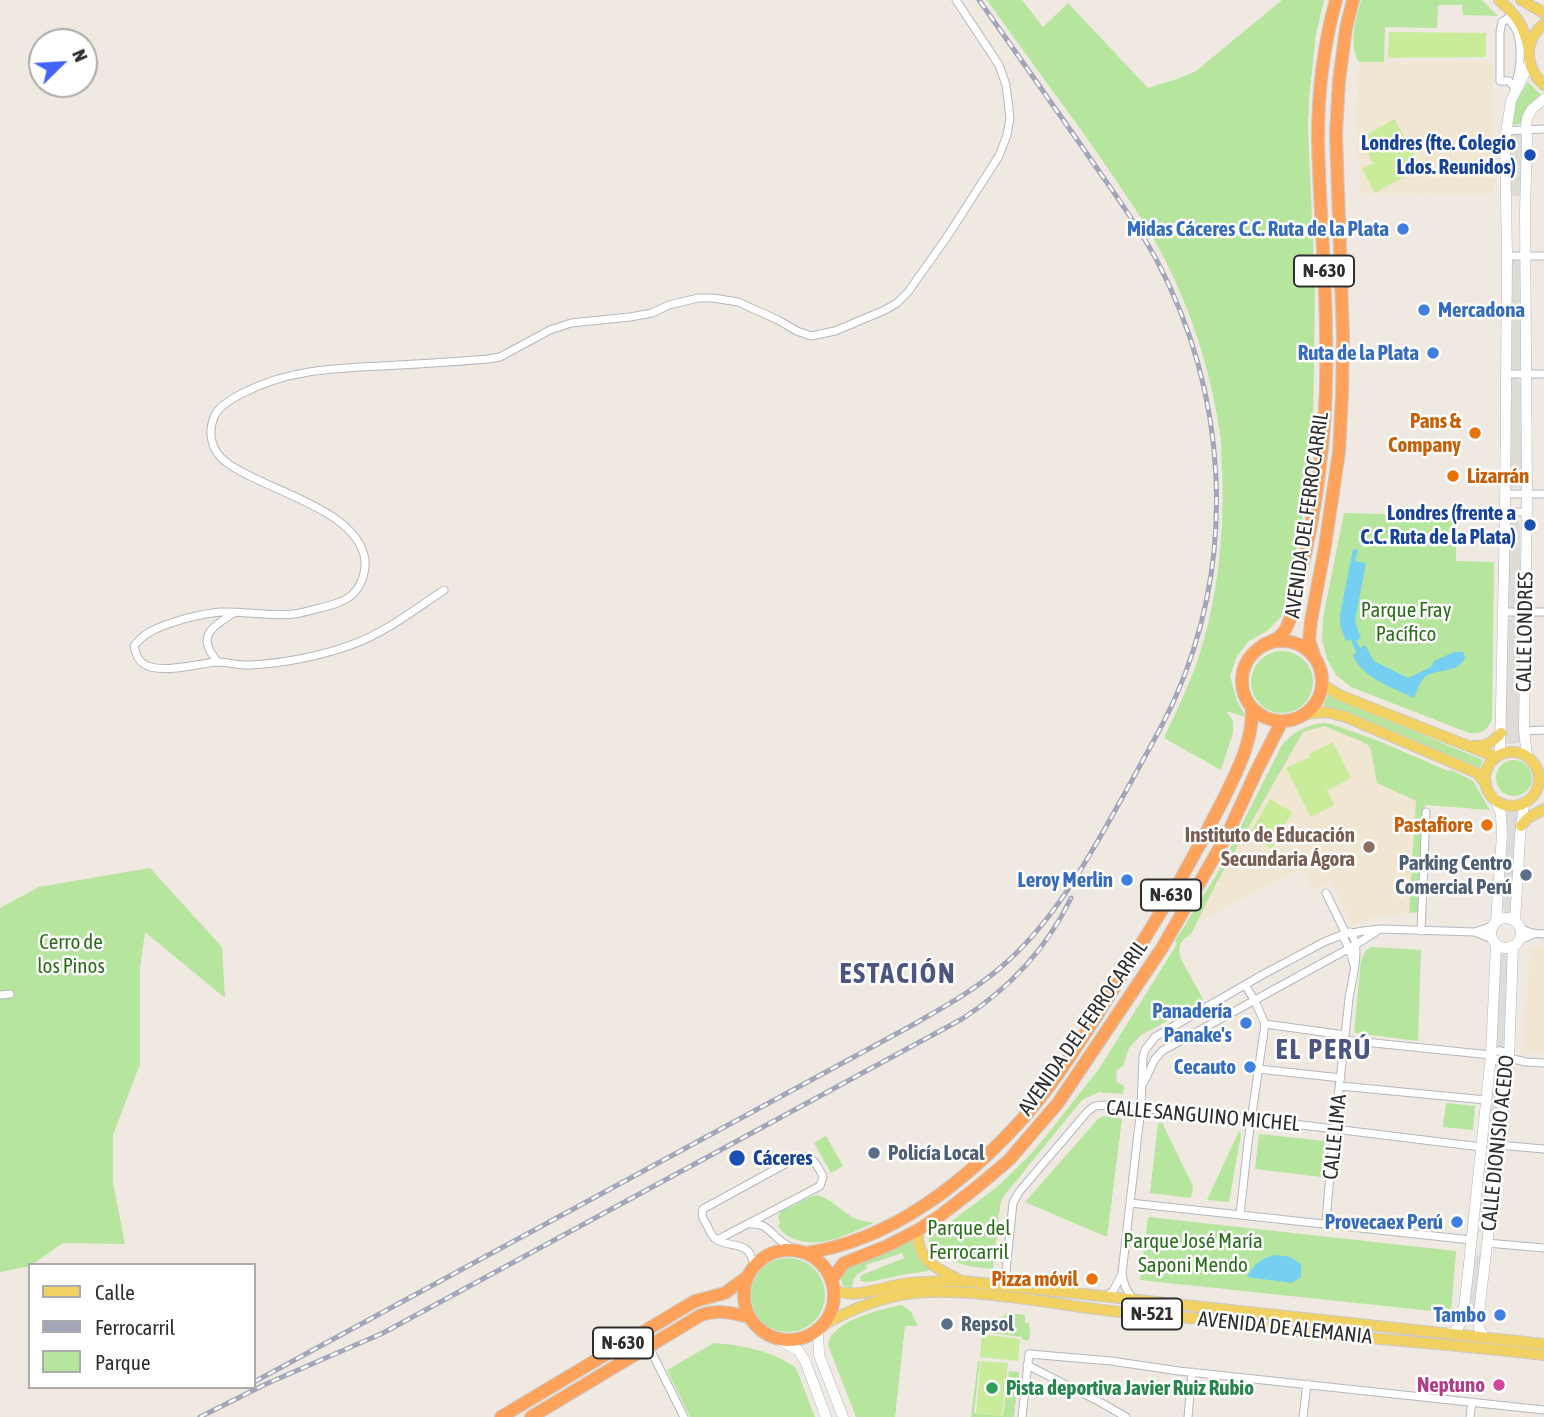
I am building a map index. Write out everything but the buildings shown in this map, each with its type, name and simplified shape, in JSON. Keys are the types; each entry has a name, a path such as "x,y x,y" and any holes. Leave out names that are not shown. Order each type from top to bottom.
{"highway":[{"name":"AVENIDA DEL FERROCARRIL","path":"1263,645 1282,635 1290,620 1309,542 1322,451 1326,338 1318,135 1321,80 1329,25 1336,0"},
{"name":"AVENIDA DEL FERROCARRIL","path":"1315,658 1309,640 1310,631 1339,452 1343,336 1336,134 1339,81 1346,28 1353,0"},
{"path":"1263,645 1274,641 1294,643 1315,658"},
{"name":"N-630","path":"1252,708 1242,688 1243,670 1252,653 1263,645"},
{"name":"N-630","path":"1315,658 1322,684"},
{"path":"1252,708 1268,719 1293,720 1304,714 1317,700 1322,684"},
{"name":"AVENIDA DEL FERROCARRIL","path":"801,1252 860,1240 909,1214 966,1174 1026,1115 1061,1069 1147,937 1203,840 1250,738 1252,708"},
{"name":"AVENIDA DEL FERROCARRIL","path":"832,1285 844,1263 887,1246 941,1215 1009,1160 1038,1128 1066,1092 1162,948 1227,835 1282,721"},
{"name":"N-630","path":"501,1417 695,1301 725,1293 761,1259 777,1251 801,1252"},
{"path":"751,1271 743,1291 743,1301 749,1317 758,1329 779,1340 804,1338 821,1328 832,1310 832,1285 823,1266 801,1252"},
{"name":"N-630","path":"531,1417 701,1315 722,1311 749,1317"}],"main road":[{"path":"1499,0 1519,20 1525,32 1530,64 1544,85"},
{"path":"1521,0 1544,13"},
{"path":"1529,49 1533,37 1544,24"},
{"name":"CALLE LONDRES","path":"1498,756 1501,733 1506,512 1506,129 1511,101 1530,64"},
{"path":"1526,128 1532,109 1544,99"},
{"name":"CALLE LONDRES","path":"1526,128 1527,494 1524,731 1527,755"},
{"path":"1322,684 1339,695 1498,756"},
{"path":"1304,714 1326,712 1346,717 1476,773 1486,784 1501,814 1502,835 1494,924 1491,930 1494,942 1504,948 1516,944 1521,932 1517,924 1521,826 1527,801 1539,786 1541,774 1527,755 1510,751 1498,756 1487,769 1486,784"},
{"path":"1464,745 1484,746 1501,733"},
{"path":"1495,799 1508,806 1544,800"},
{"path":"1521,826 1528,818 1544,809"},
{"path":"1494,924 1506,918 1517,924"},
{"name":"CALLE DIONISIO ACEDO","path":"1451,1333 1458,1328 1462,1316 1471,1241 1491,1055 1494,942"},
{"name":"CALLE DIONISIO ACEDO","path":"1485,1343 1478,1321 1509,1058 1516,944"},
{"path":"918,1230 918,1243 923,1256 934,1266 963,1281"},
{"name":"AVENIDA DE ALEMANIA","path":"832,1285 848,1294 858,1294 911,1283 963,1281 1467,1335 1485,1343 1544,1354"},
{"name":"AVENIDA DE ALEMANIA","path":"821,1328 842,1315 875,1302 905,1294 950,1292 1305,1332 1406,1340 1544,1344"},
{"path":"1462,1316 1463,1329 1467,1335"},
{"path":"1406,1340 1458,1342 1474,1329 1478,1321"},
{"path":"821,1328 819,1355 843,1417"},
{"path":"779,1340 798,1350 805,1360 826,1417"}],"street":[{"path":"444,590 379,633 351,645 288,661 248,665 218,662 156,668 145,665 137,658 134,646 148,632 198,615 222,612 295,614 335,604 354,593 361,583 366,569 364,553 350,532 294,495 243,473 224,461 215,450 211,439 211,425 217,411 232,398 259,384 292,374 329,368 488,359 571,323 652,313 669,305 698,298 738,302 811,336 835,331 897,303 908,292 947,237 999,156 1007,135 1010,118 1006,85 999,65 956,0"},
{"path":"1508,18 1516,28 1519,38 1518,78 1514,87 1509,81 1500,81 1500,32 1502,22 1508,18"},
{"path":"1506,129 1544,129"},
{"path":"1505,212 1525,213"},
{"path":"1507,256 1544,256"},
{"path":"1505,374 1544,374"},
{"path":"1505,496 1544,494"},
{"path":"1506,512 1526,510"},
{"path":"1504,612 1544,612"},
{"path":"218,662 209,652 206,643 210,632 235,613"},
{"path":"1524,731 1544,730"},
{"path":"1421,931 1426,812"},
{"name":"CALLE LIMA","path":"1326,893 1353,946 1354,966 1326,1224"},
{"path":"1134,1300 1124,1286 1122,1273 1141,1107 1143,1057 1155,1037 1326,941 1346,934 1381,929 1475,932 1494,924"},
{"path":"1517,924 1525,931 1544,934"},
{"path":"1143,1085 1155,1059 1162,1051 1381,929"},
{"path":"1475,932 1494,942"},
{"path":"1516,944 1535,934"},
{"path":"1333,957 1344,959 1354,966"},
{"path":"1240,1215 1265,1024 1255,1001 1241,987"},
{"path":"1241,987 1238,995 1246,1006"},
{"path":"0,995 10,994"},
{"path":"1265,1024 1491,1055 1502,1062 1509,1058 1544,1063"},
{"path":"1155,1037 1156,1044 1162,1051"},
{"path":"1258,1069 1486,1100"},
{"name":"CALLE SANGUINO MICHEL","path":"1012,1287 1006,1270 1013,1203 1019,1192 1095,1106 1107,1104 1141,1107 1481,1147"},
{"path":"1498,1145 1544,1149"},
{"path":"717,1240 820,1186 823,1177 811,1158 796,1158 705,1207 702,1216 712,1236 717,1240 742,1246 751,1254 751,1271"},
{"path":"1130,1203 1471,1241 1481,1250 1487,1243"},
{"path":"771,1230 772,1218 780,1208"},
{"path":"748,1224 761,1224 777,1238 801,1252"},
{"path":"740,1228 738,1235 742,1246"},
{"path":"1471,1241 1478,1235 1487,1243 1544,1248"},
{"path":"1106,1296 1113,1291 1122,1273"},
{"path":"652,1353 684,1417"},
{"path":"1022,1417 1029,1354 1544,1410"},
{"path":"1027,1365 1126,1417"},
{"path":"1188,1417 1192,1372"},
{"path":"1303,1417 1307,1384"},
{"path":"1470,1417 1472,1402"}],"shaded area":[{"path":"1493,61 1494,194 1360,193 1357,127 1359,62"},
{"path":"1520,133 1522,189 1520,196 1516,197 1510,194 1509,140 1513,134"},
{"path":"1512,261 1522,263 1523,367 1516,370 1510,369 1509,265"},
{"path":"1515,378 1523,383 1523,486 1512,488 1508,486 1511,380"},
{"path":"1512,515 1520,524 1521,603 1518,608 1512,610 1508,604 1508,517"},
{"path":"1513,616 1521,621 1522,743 1505,744 1507,621"},
{"name":"Instituto de Educación Secundaria Ágora","path":"1325,726 1367,744 1371,750 1377,783 1416,801 1409,913 1376,916 1353,926 1331,882 1314,891 1302,868 1197,922 1303,732"},
{"path":"1505,811 1518,813 1513,910 1509,914 1505,913 1502,907 1508,836"},
{"path":"1537,946 1544,946 1544,1053 1523,1052 1530,951"},
{"path":"1505,953 1509,956 1505,1048 1496,1047 1501,955"},
{"path":"1503,1068 1485,1228 1480,1232 1477,1230 1493,1069"},
{"path":"1482,1256 1476,1315 1473,1323 1466,1323 1473,1257"}],"green space":[{"path":"987,0 1022,0 1043,27 1068,3 1148,88 1196,71 1282,0 1324,0 1316,34 1309,98 1315,288 1313,430 1304,508 1281,617 1267,631 1249,641 1237,656 1230,676 1237,701 1246,717 1226,711 1233,721 1233,733 1221,770 1164,738 1189,684 1204,641 1215,592 1221,541 1221,438 1201,349 1178,287 1149,231 1096,151"},
{"path":"1361,0 1482,0 1498,16 1463,15 1462,5 1438,5 1437,28 1385,27 1384,62 1359,62 1353,40"},
{"path":"1389,32 1486,33 1486,57 1388,58"},
{"path":"1528,82 1541,95 1532,102 1523,123 1515,125 1511,123 1514,104"},
{"path":"1394,119 1421,167 1375,193 1362,169 1373,163 1360,139"},
{"name":"Parque Fray Pacífico","path":"1344,513 1456,516 1456,561 1494,562 1492,720 1483,731 1469,733 1351,687 1336,675 1327,659 1322,639 1323,618"},
{"path":"1282,651 1304,660 1313,682 1304,704 1282,713 1260,704 1251,682 1260,660"},
{"path":"1328,695 1483,760 1480,768 1323,705"},
{"name":"Parque del Ferrocarril","path":"1324,723 1379,741 1473,781 1490,810 1426,805 1419,912 1409,913 1416,801 1377,783 1371,750 1367,744 1325,726 1303,732 1217,882 1191,934 1180,945 1181,959 1203,999 1201,1003 1141,1035 1129,1048 1123,1066 1116,1071 1117,1082 1124,1086 1123,1094 1099,1092 1082,1100 1003,1197 993,1269 968,1266 937,1257 930,1249 929,1238 997,1187 1031,1154 1099,1069 1217,874 1282,745 1300,730"},
{"path":"1333,742 1351,778 1328,790 1323,781 1334,805 1311,817 1286,768"},
{"path":"1514,760 1527,765 1532,778 1527,791 1514,796 1501,791 1496,778 1501,765"},
{"path":"1270,799 1292,812 1272,849 1249,835"},
{"name":"Cerro de los Pinos","path":"150,868 222,947 225,998 145,932 140,968 140,1064 113,1135 113,1183 125,1244 63,1243 34,1263 28,1263 28,1266 0,1272 0,908 39,887"},
{"path":"1372,947 1421,950 1418,1041 1354,1033 1361,960 1366,950"},
{"path":"1446,1103 1475,1106 1473,1130 1443,1127"},
{"path":"1104,1116 1122,1119 1107,1237 1025,1202 1098,1119"},
{"path":"1158,1123 1162,1123 1193,1186 1191,1198 1150,1193"},
{"path":"1239,1131 1241,1134 1229,1202 1207,1200"},
{"path":"1259,1134 1325,1141 1321,1177 1255,1169"},
{"path":"826,1136 843,1166 831,1173 814,1143"},
{"path":"817,1195 848,1215 872,1224 819,1242 801,1241 785,1234 778,1226 780,1213"},
{"name":"Parque José María Saponi Mendo","path":"1148,1217 1456,1251 1451,1313 1140,1280"},
{"path":"912,1241 917,1257 930,1269 928,1271 869,1282 861,1281 862,1275 904,1258 902,1253 866,1265 867,1269 854,1278 852,1289 843,1285 840,1277 852,1264"},
{"path":"788,1258 802,1261 814,1269 822,1281 825,1295 822,1309 814,1321 802,1329 788,1332 774,1329 762,1321 754,1309 751,1295 754,1281 762,1269 774,1261"},
{"path":"902,1305 911,1312 918,1326 905,1326 895,1417 856,1417 828,1345 831,1337 838,1329 858,1317"},
{"path":"1007,1313 1025,1315 1025,1323 1029,1323 1028,1341 1022,1337 982,1332"},
{"path":"982,1334 1020,1339 1018,1361 980,1357"},
{"path":"714,1343 757,1350 778,1357 796,1368 815,1417 690,1417 667,1370"},
{"path":"978,1361 974,1413 1003,1416 1009,1371 1019,1372 1014,1417 971,1417"},
{"name":"Pista deportiva Javier Ruiz Rubio","path":"981,1361 1008,1363 1002,1416 976,1413"}],"water":[{"path":"1353,549 1358,550 1355,561 1366,563 1355,621 1361,639 1356,640 1360,648 1365,645 1374,661 1408,678 1431,667 1434,661 1454,652 1463,652 1465,658 1457,667 1425,677 1414,698 1364,671 1353,656 1356,652 1351,640 1346,641 1340,625 1340,615"},
{"path":"1277,1255 1290,1257 1301,1264 1301,1277 1292,1283 1247,1277 1259,1262"}],"railway":[{"path":"256,1381 909,1027 978,985 1021,949 1057,905 1089,857 1160,729 1196,643 1209,588 1215,532 1216,476 1210,420 1198,365 1180,311 1148,245 979,0"},
{"path":"200,1417 266,1384 383,1333 962,1019 996,994 1025,966 1050,934 1071,898"}],"place":[{"name":"Londres (fte. Colegio Ldos. Reunidos)","path":"1530,155"},
{"name":"Midas Cáceres C.C. Ruta de la Plata","path":"1403,229"},
{"name":"Mercadona","path":"1424,310"},
{"name":"Ruta de la Plata","path":"1433,353"},
{"name":"Pans & Company","path":"1475,433"},
{"name":"Lizarrán","path":"1453,476"},
{"name":"Londres (frente a C.C. Ruta de la Plata)","path":"1530,525"},
{"name":"Pastafiore","path":"1487,825"},
{"name":"Instituto de Educación Secundaria Ágora","path":"1369,847"},
{"name":"Parking Centro Comercial Perú","path":"1526,875"},
{"name":"Leroy Merlin","path":"1127,880"},
{"name":"Panadería Panake's","path":"1246,1023"},
{"name":"Cecauto","path":"1250,1067"},
{"name":"Policía Local","path":"874,1153"},
{"name":"Cáceres","path":"737,1158"},
{"name":"Provecaex Perú","path":"1457,1222"},
{"name":"Pizza móvil","path":"1092,1279"},
{"name":"Tambo","path":"1500,1315"},
{"name":"Repsol","path":"947,1324"},
{"name":"Neptuno","path":"1499,1385"},
{"name":"Pista deportiva Javier Ruiz Rubio","path":"992,1388"}],"district":[{"name":"ESTACIÓN","path":"898,974"},
{"name":"EL PERÚ","path":"1324,1050"}]}
